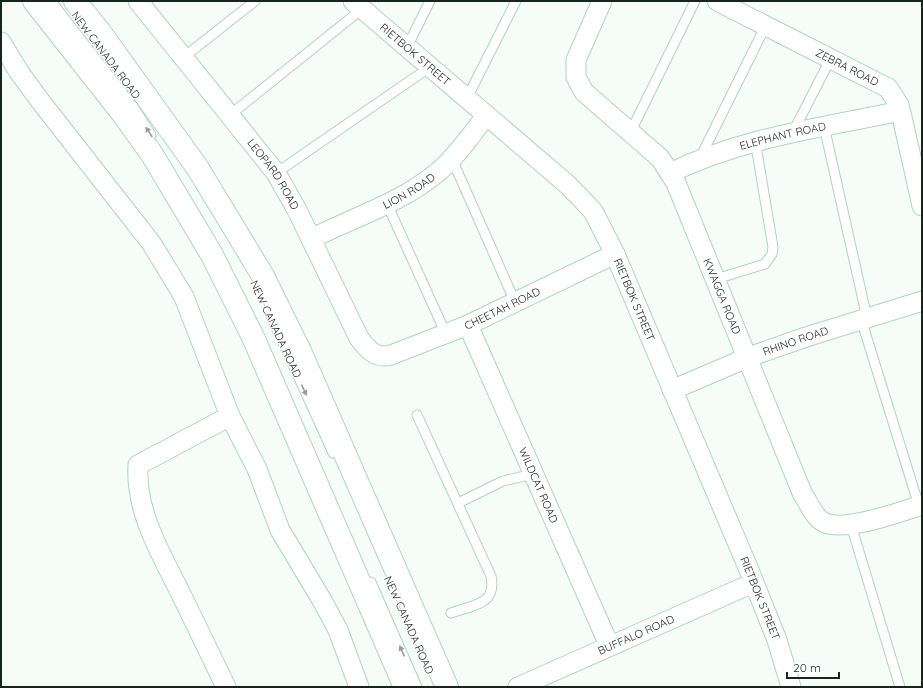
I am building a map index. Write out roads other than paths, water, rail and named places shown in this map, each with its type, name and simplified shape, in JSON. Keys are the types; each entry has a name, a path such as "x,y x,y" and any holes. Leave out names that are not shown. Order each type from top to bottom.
{"main road":[{"name":"NEW CANADA ROAD","path":"34,1 118,108 153,156 212,255 256,344 405,687"},
{"name":"NEW CANADA ROAD","path":"75,1 100,32 193,160 263,276 300,350 447,687"}],"street":[{"name":"LEOPARD ROAD","path":"138,1 276,173 311,239 360,338 372,353 385,357"},
{"name":"KWAGGA ROAD","path":"602,1 576,60 576,77 584,92 660,158 676,183 749,357 803,495 814,513 822,521 833,525 851,525 920,505"},
{"name":"ZEBRA ROAD","path":"717,1 888,88 900,111 922,206"},
{"name":"RIETBOK STREET","path":"357,5 467,98 587,204 606,232 777,640 791,687"},
{"path":"1,42 19,72 152,244 174,279 184,298 230,416 257,470 280,530 338,630 359,687"},
{"name":"ELEPHANT ROAD","path":"670,173 699,159 755,140 900,111"},
{"name":"LION ROAD","path":"311,239 387,204 437,173 452,159 486,116"},
{"name":"CHEETAH ROAD","path":"385,357 468,325 616,254"},
{"name":"RHINO ROAD","path":"672,390 749,357 922,301"},
{"name":"WILDCAT ROAD","path":"468,325 609,645"},
{"path":"226,687 166,564 145,516 137,480 138,465 230,416"},
{"name":"BUFFALO ROAD","path":"518,687 609,645 753,583"}],"lane":[{"name":"NEW CANADA ROAD","path":"51,1 134,108 155,142"},
{"name":"NEW CANADA ROAD","path":"64,1 176,148 209,197 252,276"},
{"path":"184,57 255,1"},
{"path":"407,47 430,1"},
{"path":"467,98 516,1"},
{"path":"631,132 695,1"},
{"path":"230,115 357,5"},
{"path":"699,159 766,25"},
{"path":"793,132 831,58"},
{"path":"276,173 430,67"},
{"path":"824,126 864,319 920,505"},
{"path":"716,279 765,264 772,254 773,247 755,140"},
{"path":"452,159 515,302"},
{"path":"387,204 446,334"},
{"name":"NEW CANADA ROAD","path":"227,264 334,499"},
{"name":"NEW CANADA ROAD","path":"264,302 338,465"},
{"path":"417,415 491,576 493,591 487,600 451,613"},
{"path":"458,503 503,481 534,474"},
{"path":"851,525 900,687"},
{"name":"NEW CANADA ROAD","path":"366,571 417,687"},
{"name":"NEW CANADA ROAD","path":"421,651 437,687"}]}
